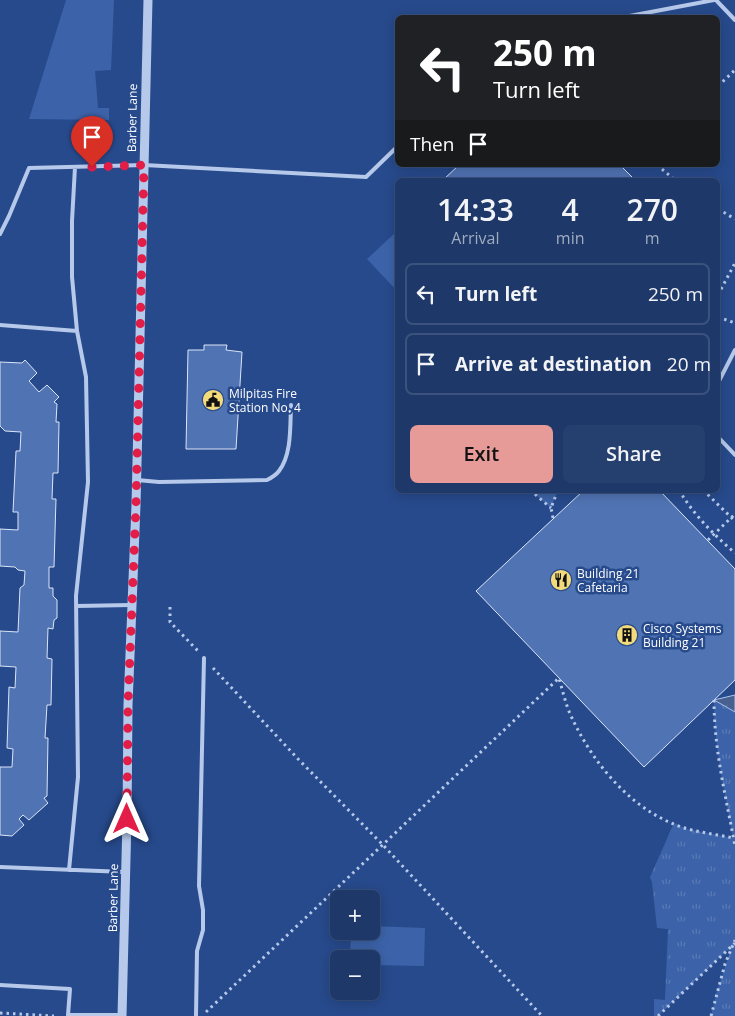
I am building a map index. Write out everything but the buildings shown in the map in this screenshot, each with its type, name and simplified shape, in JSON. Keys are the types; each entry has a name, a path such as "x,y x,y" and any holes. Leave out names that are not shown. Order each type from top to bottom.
{"street":[{"name":"Barber Lane","path":"122,1016 128,704 137,480 148,0"}],"lane":[{"path":"635,15 715,0 735,20"},
{"path":"0,234 29,168 144,165 366,176 395,149"},
{"path":"69,870 78,777 76,606 88,482 86,377 77,331 72,277 72,221 75,167"},
{"path":"0,324 77,331"},
{"path":"720,379 735,350"},
{"path":"137,480 159,482 267,480 279,472 285,460 289,444 291,405"},
{"path":"720,439 735,455"},
{"path":"76,606 132,605"},
{"path":"196,1016 197,951 204,910 199,886 204,658"},
{"path":"0,867 126,872"},
{"path":"0,985 70,989 68,1014 122,1016"}],"path":[{"path":"720,84 735,70"},
{"path":"659,167 673,178"},
{"path":"720,210 735,219"},
{"path":"720,291 735,263"},
{"path":"720,318 735,323"},
{"path":"534,493 551,508"},
{"path":"553,518 551,508 557,493"},
{"path":"682,493 714,534 735,553"},
{"path":"707,493 734,516 735,521"},
{"path":"708,540 734,516"},
{"path":"170,607 170,622 383,845 542,1016"},
{"path":"202,1016 559,678 572,717 582,737 597,761 617,786 648,810 664,819 687,829 734,838"},
{"path":"714,700 716,745 735,846"},
{"path":"658,1016 734,943"},
{"path":"711,1016 725,964 734,943"},
{"path":"0,1013 54,1016"}],"green space":[{"path":"66,0 114,0 111,70 95,71 98,108 109,108 109,120 29,119"},
{"path":"395,233 395,289 367,259"},
{"path":"534,493 557,493 551,508"},
{"path":"714,700 735,712 735,1016 711,1016 732,946 658,1016 654,1016 654,999 665,1000 668,929 657,928 650,877 674,823 687,829 733,838 718,752"},
{"path":"380,926 425,928 424,966 380,965 380,950 350,950 351,940 380,940"}],"water":[{"path":"735,695 735,712 714,700"}],"place":[{"name":"Milpitas Fire Station No. 4","path":"213,400"},
{"name":"Building 21 Cafetaria","path":"561,580"},
{"name":"Cisco Systems Building 21","path":"627,635"}],"route":[{"path":"92,167 144,165 136,505 128,704 127,819"}]}
